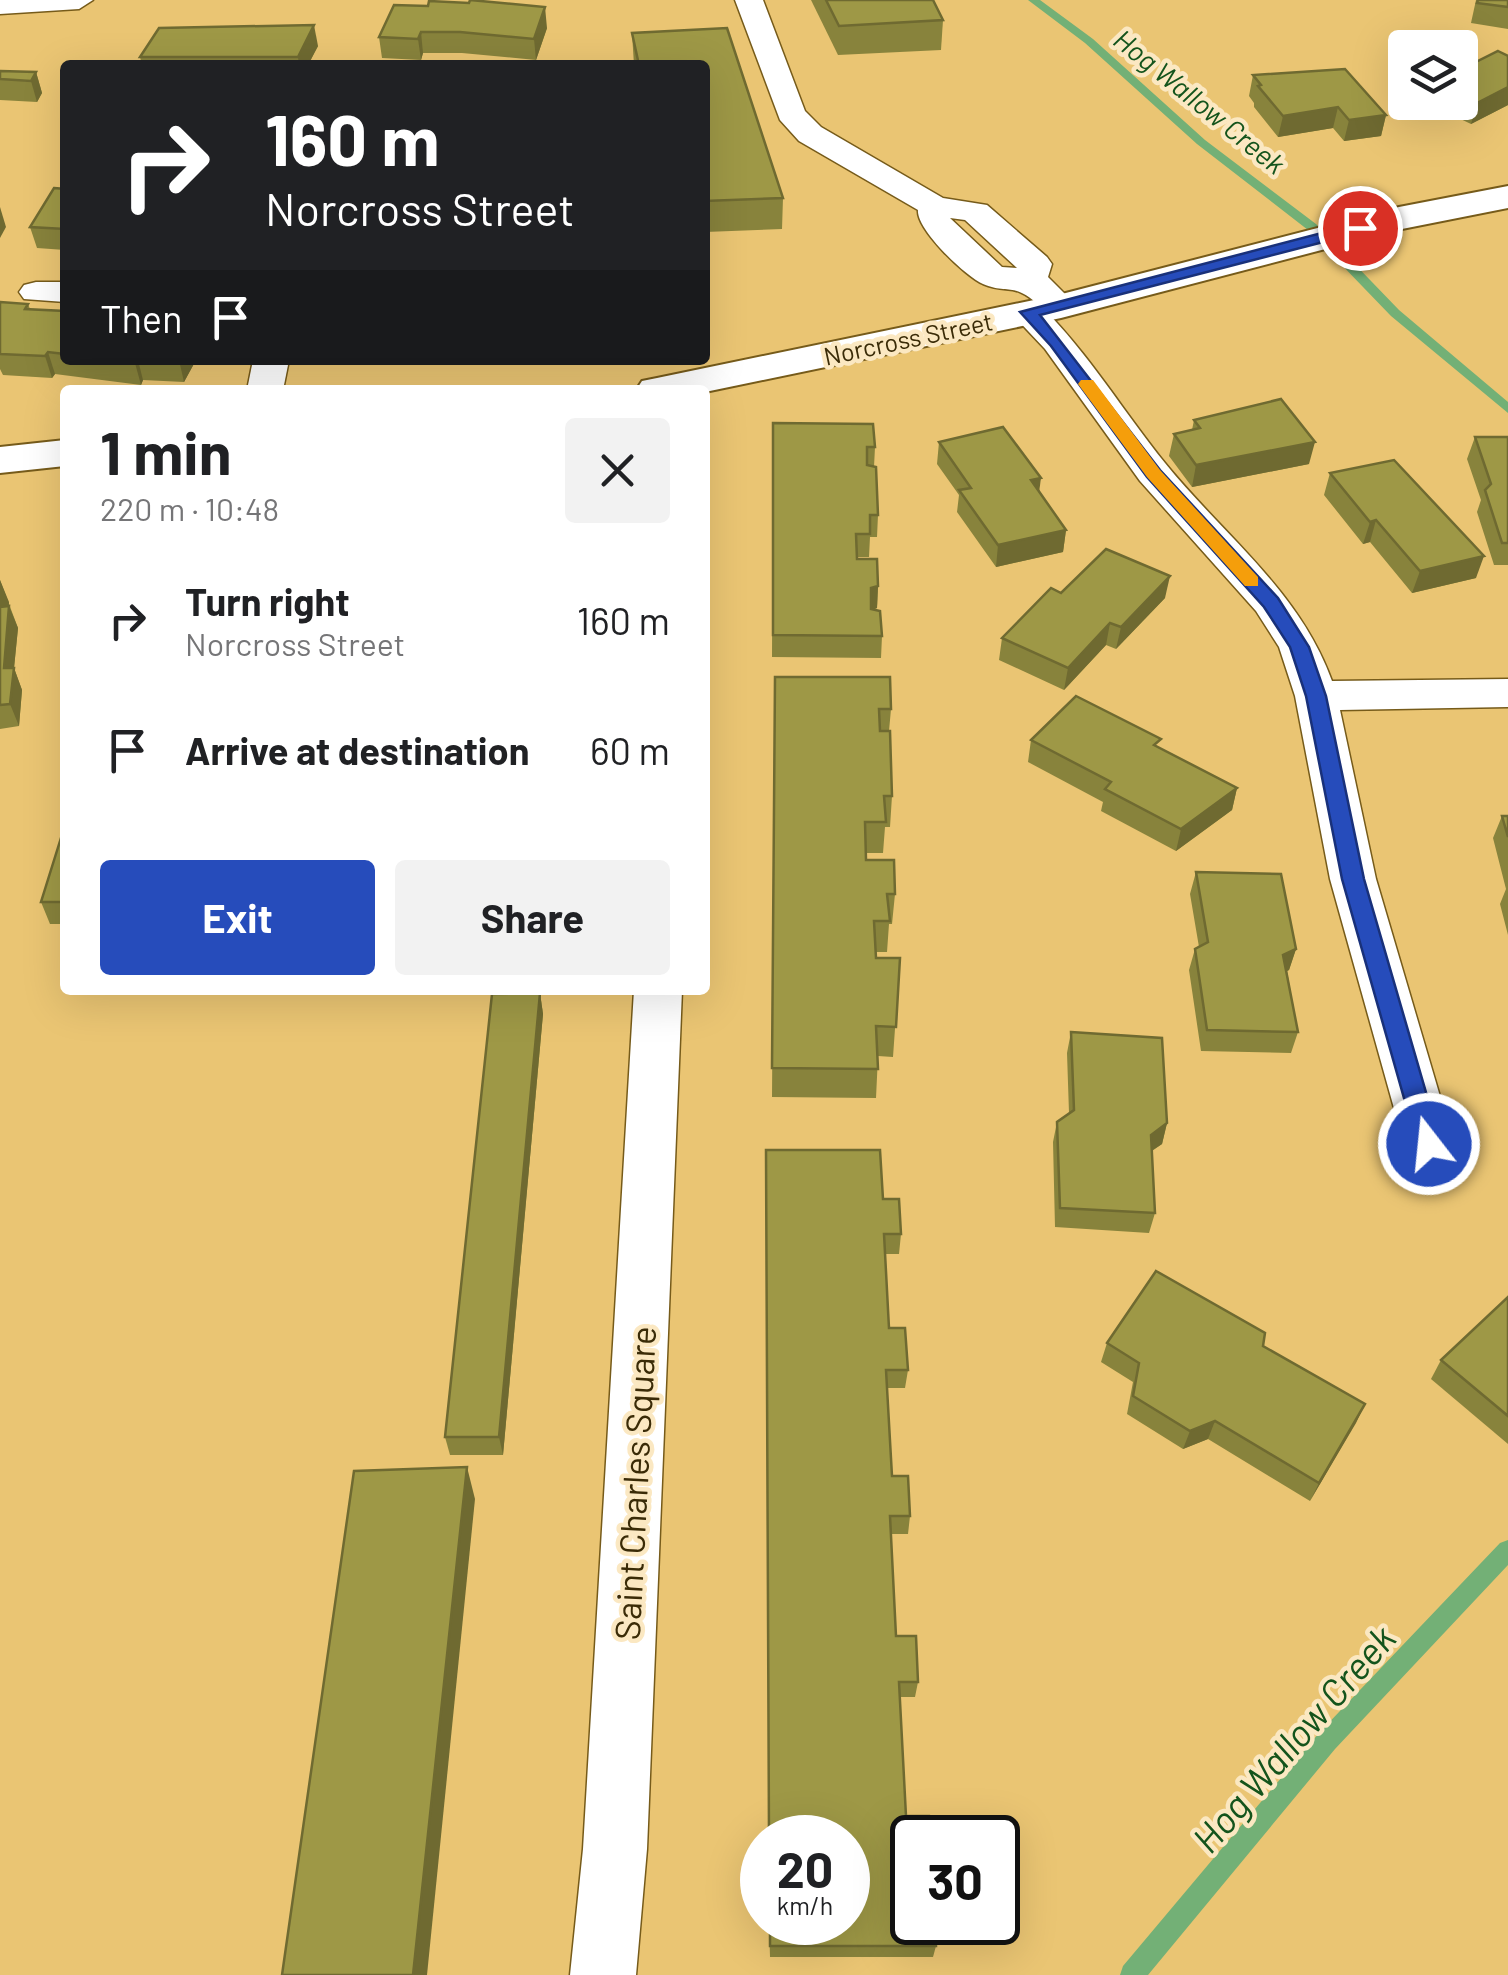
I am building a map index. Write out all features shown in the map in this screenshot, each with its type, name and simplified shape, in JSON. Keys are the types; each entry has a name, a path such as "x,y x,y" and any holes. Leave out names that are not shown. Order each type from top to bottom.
{"street":[{"path":"0,5 79,0"},
{"path":"748,0 791,114 810,134 841,156 934,206 975,212 1035,264 1040,299 1057,342 1153,474 1271,602 1299,647 1316,696 1353,879 1429,1144"},
{"name":"Norcross Street","path":"679,385 1040,299 1508,197"},
{"path":"934,206 932,222 994,276 1040,299"},
{"path":"962,248 1004,237"},
{"path":"0,460 60,454"},
{"path":"1316,696 1508,693"},
{"name":"Saint Charles Square","path":"602,1975 616,1849 658,995"}],"building":[{"path":"470,0 545,7 534,39 460,32 421,32 418,39 379,37 394,5 428,6 429,1"},
{"path":"826,0 933,0 943,20 839,26"},
{"path":"1508,0 1508,7 1477,3"},
{"path":"314,25 298,57 140,57 159,28"},
{"path":"727,28 783,198 710,201 710,60 638,60 632,33"},
{"path":"1498,51 1508,56 1508,87 1478,102 1478,61"},
{"path":"1345,69 1386,115 1349,120 1338,107 1283,116 1253,75"},
{"path":"0,71 36,72 31,81 0,79"},
{"path":"54,188 60,189 60,229 30,227"},
{"path":"0,302 28,304 25,309 60,311 60,353 0,354"},
{"path":"1281,399 1315,442 1196,465 1174,434 1200,428 1194,420"},
{"path":"773,423 873,424 875,447 867,447 867,465 876,467 878,515 870,515 870,534 856,534 857,559 877,559 878,586 871,588 871,609 880,611 882,636 773,635"},
{"path":"1003,427 1041,478 1031,480 1066,530 998,545 959,490 971,488 939,442"},
{"path":"1475,437 1508,437 1508,543 1502,543 1485,490 1491,484"},
{"path":"1394,460 1484,556 1420,571 1376,520 1370,522 1330,473"},
{"path":"1106,549 1170,576 1121,627 1110,623 1068,668 1002,638 1051,588 1061,593"},
{"path":"9,606 4,668 14,668 10,704 0,705 0,607"},
{"path":"775,677 890,677 891,709 879,709 880,731 890,731 892,796 884,796 886,822 865,822 866,860 894,860 895,894 887,894 890,921 874,921 876,958 900,958 896,1027 876,1026 878,1069 772,1068"},
{"path":"1076,696 1161,739 1154,745 1237,788 1181,829 1105,789 1111,782 1031,740"},
{"path":"1502,816 1508,816 1508,837"},
{"path":"60,841 60,902 41,902"},
{"path":"1196,872 1281,874 1296,949 1283,955 1298,1032 1207,1030 1195,949 1208,942"},
{"path":"492,995 540,995 499,1437 445,1437"},
{"path":"1071,1032 1162,1038 1167,1123 1151,1135 1155,1213 1060,1208 1057,1122 1074,1110"},
{"path":"766,1150 880,1150 883,1199 899,1199 901,1234 884,1234 889,1328 905,1328 908,1370 886,1370 892,1476 908,1476 910,1516 890,1516 896,1636 916,1636 918,1682 899,1682 906,1815 890,1815 890,1945 936,1946 770,1946 870,1945 870,1815 769,1815"},
{"path":"1156,1271 1265,1333 1263,1346 1365,1404 1319,1483 1215,1421 1190,1431 1133,1396 1139,1363 1107,1343"},
{"path":"1508,1297 1508,1416 1441,1360"},
{"path":"467,1467 413,1975 282,1975 354,1471"}],"waterway":[{"name":"Hog Wallow Creek","path":"1033,0 1089,41 1201,142 1312,227 1395,313 1508,409"},
{"name":"Hog Wallow Creek","path":"1132,1975 1327,1741 1508,1550"}],"slow traffic":[{"path":"1087,384 1153,474 1252,581"}],"route":[{"path":"1360,228 1028,312 1057,342 1153,474 1271,602 1299,647 1316,696 1353,879 1429,1144"}]}
